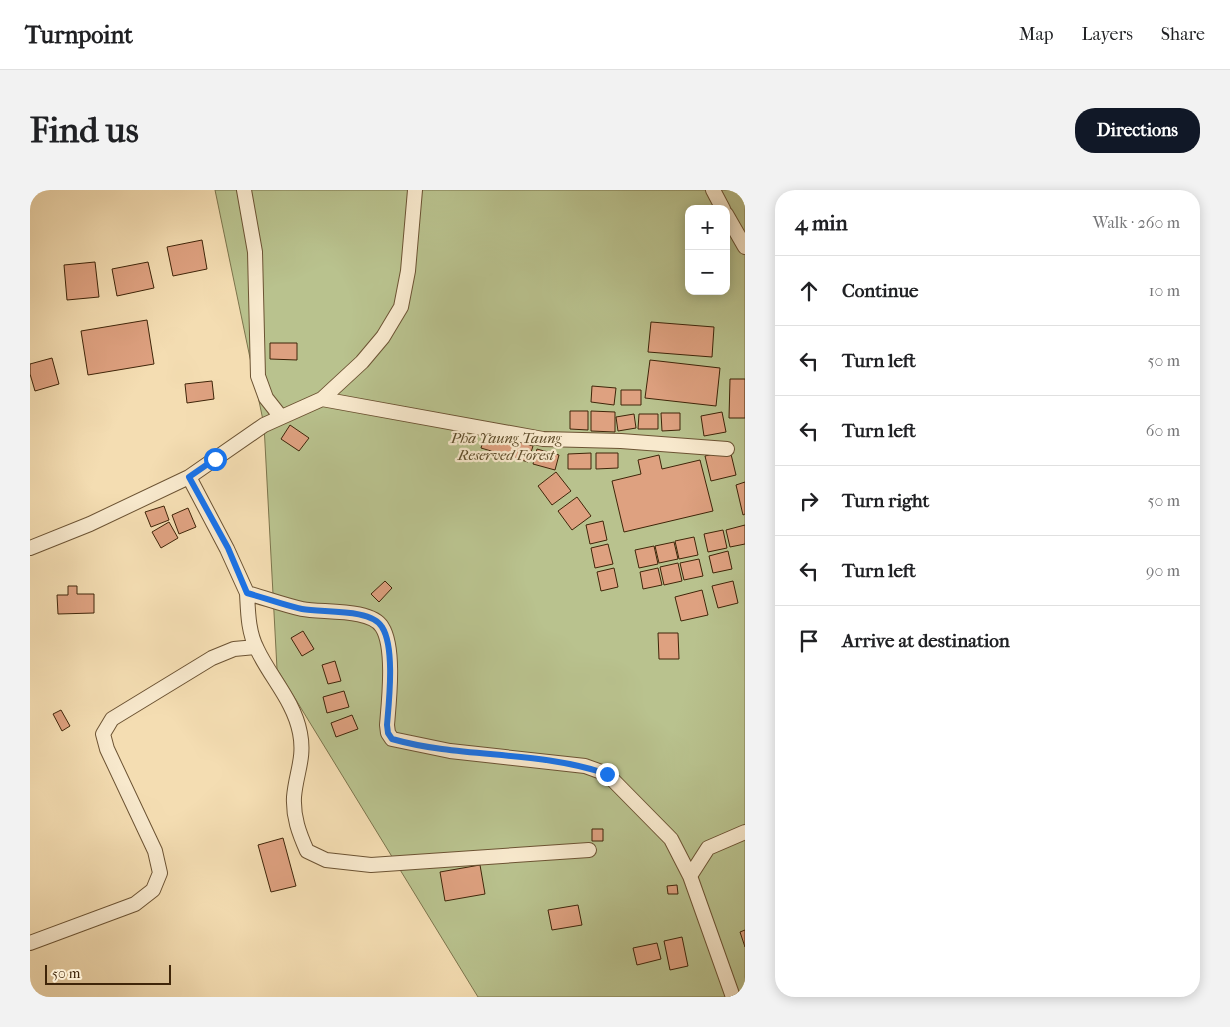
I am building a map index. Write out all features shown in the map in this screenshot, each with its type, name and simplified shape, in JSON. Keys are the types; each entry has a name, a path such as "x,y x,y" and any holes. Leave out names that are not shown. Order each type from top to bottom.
{"street":[{"path":"244,190 255,252 258,376 266,398 281,418"},
{"path":"30,548 90,524 189,477 264,425 322,399 383,338 401,307 408,271 415,190"},
{"path":"713,190 721,205"},
{"path":"730,221 745,247"},
{"path":"322,399 543,439 621,441 726,448"},
{"path":"189,477 228,548 247,593 250,626 256,648 289,703 300,732 303,757 294,796 296,826 307,851 326,860 371,865 589,850"},
{"path":"247,593 304,609 344,612 378,621 386,634 389,659 387,725 388,733 392,739 450,751 585,766 607,774 671,839 690,876 733,997"},
{"path":"30,943 135,904 153,890 160,873 155,851 106,749 103,734 112,719 212,658 234,650 256,648"},
{"path":"690,876 708,848 745,832"}],"green space":[{"name":"Pha Yaung Taung Reserved Forest","path":"215,190 745,190 745,997 478,997 277,669 264,425"}],"building":[{"path":"202,240 207,269 173,276 167,247"},
{"path":"95,262 99,297 67,300 64,265"},
{"path":"148,262 154,288 117,296 112,269"},
{"path":"147,320 154,364 88,375 81,331"},
{"path":"651,322 714,327 712,357 648,352"},
{"path":"270,343 297,343 297,360 270,359"},
{"path":"52,358 59,384 35,391 30,374 30,364"},
{"path":"650,360 720,368 716,406 645,398"},
{"path":"730,379 745,379 745,418 729,418"},
{"path":"212,381 214,399 187,403 185,384"},
{"path":"592,386 616,388 614,405 591,402"},
{"path":"621,390 641,390 641,405 621,405"},
{"path":"570,411 588,411 588,430 570,429"},
{"path":"591,411 615,412 615,432 591,431"},
{"path":"722,412 726,432 704,436 701,416"},
{"path":"661,413 680,413 680,430 662,431"},
{"path":"634,414 636,428 618,431 616,417"},
{"path":"639,414 658,414 658,429 638,429"},
{"path":"290,425 309,438 299,451 281,439"},
{"path":"486,432 533,446 528,462 481,448"},
{"path":"537,449 559,455 555,470 533,464"},
{"path":"730,450 736,475 711,481 705,456"},
{"path":"591,453 591,469 568,469 568,454"},
{"path":"596,453 618,453 618,468 596,469"},
{"path":"659,455 662,469 700,460 713,511 624,532 612,481 641,474 638,460"},
{"path":"556,472 571,491 552,505 538,486"},
{"path":"745,482 745,514 743,515 736,485"},
{"path":"577,497 591,516 572,530 558,511"},
{"path":"164,506 169,520 151,527 145,512"},
{"path":"188,508 196,527 179,534 172,515"},
{"path":"603,521 607,540 590,544 586,525"},
{"path":"169,522 178,538 161,548 152,532"},
{"path":"745,525 745,544 730,547 726,530"},
{"path":"723,530 727,548 708,552 704,534"},
{"path":"694,537 698,555 679,559 675,541"},
{"path":"674,542 678,559 659,563 655,546"},
{"path":"608,544 613,564 595,568 591,548"},
{"path":"654,546 658,564 639,568 635,550"},
{"path":"728,551 732,569 713,573 709,556"},
{"path":"699,559 703,576 684,580 680,563"},
{"path":"678,563 682,581 664,585 660,567"},
{"path":"614,568 618,587 601,591 597,572"},
{"path":"658,568 662,585 643,589 640,572"},
{"path":"385,581 392,588 379,602 371,594"},
{"path":"733,581 738,603 718,608 712,586"},
{"path":"68,586 77,586 77,594 94,594 94,613 58,614 57,595 68,595"},
{"path":"702,590 708,615 681,621 675,597"},
{"path":"303,631 314,649 302,656 291,638"},
{"path":"658,633 678,633 679,659 659,659"},
{"path":"335,661 341,681 328,684 322,665"},
{"path":"344,691 349,707 327,713 323,697"},
{"path":"61,710 70,726 62,731 53,714"},
{"path":"352,715 358,729 336,737 331,723"},
{"path":"592,829 603,829 603,841 592,841"},
{"path":"283,838 296,886 271,892 258,845"},
{"path":"480,865 485,894 445,901 440,872"},
{"path":"677,885 678,894 668,894 667,886"},
{"path":"578,905 582,925 552,930 548,910"},
{"path":"745,930 745,947 740,932"},
{"path":"682,937 688,966 670,970 664,941"},
{"path":"657,943 661,959 637,965 633,948"}],"route":[{"path":"215,459 189,477 228,548 247,593 304,609 344,612 369,617 378,621 382,626 386,634 389,659 390,691 387,725 388,733 392,739 450,751 585,766 607,774"}]}
